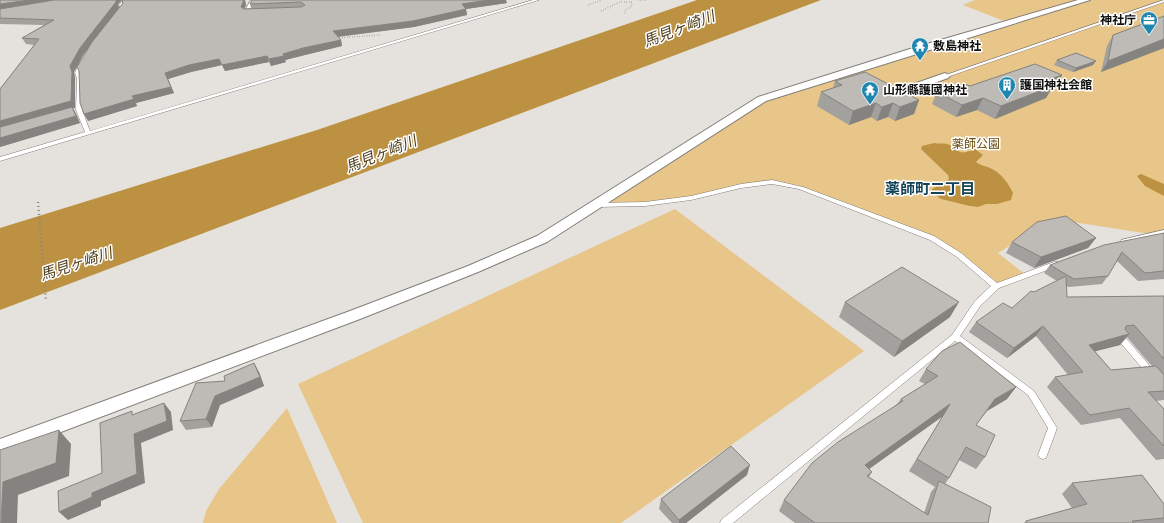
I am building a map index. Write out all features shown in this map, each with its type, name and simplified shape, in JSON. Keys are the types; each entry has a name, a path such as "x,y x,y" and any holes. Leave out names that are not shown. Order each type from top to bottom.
{"street":[{"path":"0,447 473,270 542,238 762,99 916,50 1086,0"},
{"path":"889,96 945,76"}],"lane":[{"path":"118,17 124,8 121,5 126,0"},
{"path":"0,159 537,0"},
{"path":"244,2 252,1"},
{"path":"252,1 246,12 257,12"},
{"path":"945,76 1164,1"},
{"path":"87,54 77,73 79,78 79,110 88,132"},
{"path":"72,112 79,110"},
{"path":"594,205 645,204 691,198 741,186 772,182 801,188 932,238 960,255 996,286"},
{"path":"1113,245 1164,232"},
{"path":"725,523 955,337 978,303 996,286 1062,262"},
{"path":"955,337 1031,393 1053,428 1043,455"},
{"path":"1122,339 1155,378"}],"path":[{"path":"588,5 602,0"},
{"path":"625,14 625,10 631,6 634,0"},
{"path":"638,0 648,0"},
{"path":"601,11 616,3 623,1 632,2"},
{"path":"332,39 383,35"},
{"path":"966,46 996,59"},
{"path":"38,202 46,301"}],"green space":[{"name":"薬師公園","path":"975,0 1164,0 1164,232 1150,234 1053,219 998,253 1026,275 996,286 932,238 801,188 772,182 741,186 691,198 645,204 594,205 765,101 1009,23 963,5"},
{"path":"675,209 864,351 621,523 363,523 298,384"},
{"path":"287,408 337,523 203,523 206,511 219,489"}],"water":[{"name":"馬見ヶ崎川","path":"697,0 821,0 0,310 0,228 317,130"},
{"path":"934,143 947,144 961,152 975,149 983,155 976,162 996,171 1007,182 1013,193 1011,200 997,204 986,204 978,207 941,199 933,193 932,189 949,179 948,175 921,149 922,146"},
{"path":"1141,174 1164,184 1164,196 1145,186 1137,176"}],"building":[{"path":"0,0 30,0 0,4"},
{"path":"54,0 116,0 116,2 80,48 70,66 72,72 71,101 0,121 0,89 39,39 22,38 54,20 0,18 0,9"},
{"path":"122,0 244,0 241,7 244,9 301,7 305,5 301,2 250,4 252,0 488,0 462,4 466,9 413,21 333,31 341,40 303,48 283,54 284,56 269,59 267,56 222,65 219,59 189,65 165,73 171,87 132,96 134,99 84,114 80,103 79,71 77,67 92,42 123,3"},
{"path":"1164,16 1164,39 1108,61 1113,35"},
{"path":"1076,53 1096,61 1076,68 1057,60"},
{"path":"1035,64 1062,75 1042,82 1053,86 1001,106 983,98 962,105 937,92 964,84 970,86"},
{"path":"865,72 919,100 900,107 893,103 882,107 876,103 853,111 821,92 842,85 835,81"},
{"path":"72,107 76,116 0,138 0,127"},
{"path":"1066,216 1096,238 1041,257 1012,242 1037,222"},
{"path":"1164,233 1164,271 1145,273 1122,252 1108,276 1074,279 1050,265 1104,245"},
{"path":"902,267 959,302 902,341 845,302"},
{"path":"1066,276 1067,297 1164,296 1164,359 1134,325 1126,326 1125,329 1129,334 1089,345 1111,370 1156,366 1164,375 1164,391 1148,392 1164,409 1164,446 1129,408 1090,415 1055,377 1083,372 1043,326 1014,348 976,322 1003,303 1012,308 1031,291 1034,292"},
{"path":"960,342 1016,387 995,399 976,425 995,435 985,457 966,447 949,478 917,459 950,404 865,465 872,472 867,476 928,515 939,481 991,507 988,523 815,523 784,500 812,463 838,442 903,401 901,399 938,376 926,369 942,351"},
{"path":"254,363 260,377 215,396 206,419 180,421 196,383 225,381 224,376"},
{"path":"164,403 167,421 134,434 137,474 92,493 92,497 59,512 58,491 102,473 100,423 132,411 132,415"},
{"path":"59,430 56,463 3,482 0,523 0,450"},
{"path":"731,446 750,465 679,520 661,499"},
{"path":"1142,475 1164,504 1164,518 1132,521 1134,523 1027,523 1026,521 1087,504 1072,483"}],"place":[{"name":"神社庁","path":"1149,35"},
{"name":"敷島神社","path":"920,61"},
{"name":"護国神社会館","path":"1007,100"},
{"name":"山形縣護國神社","path":"870,105"}],"district":[{"name":"薬師町二丁目","path":"930,189"}]}
